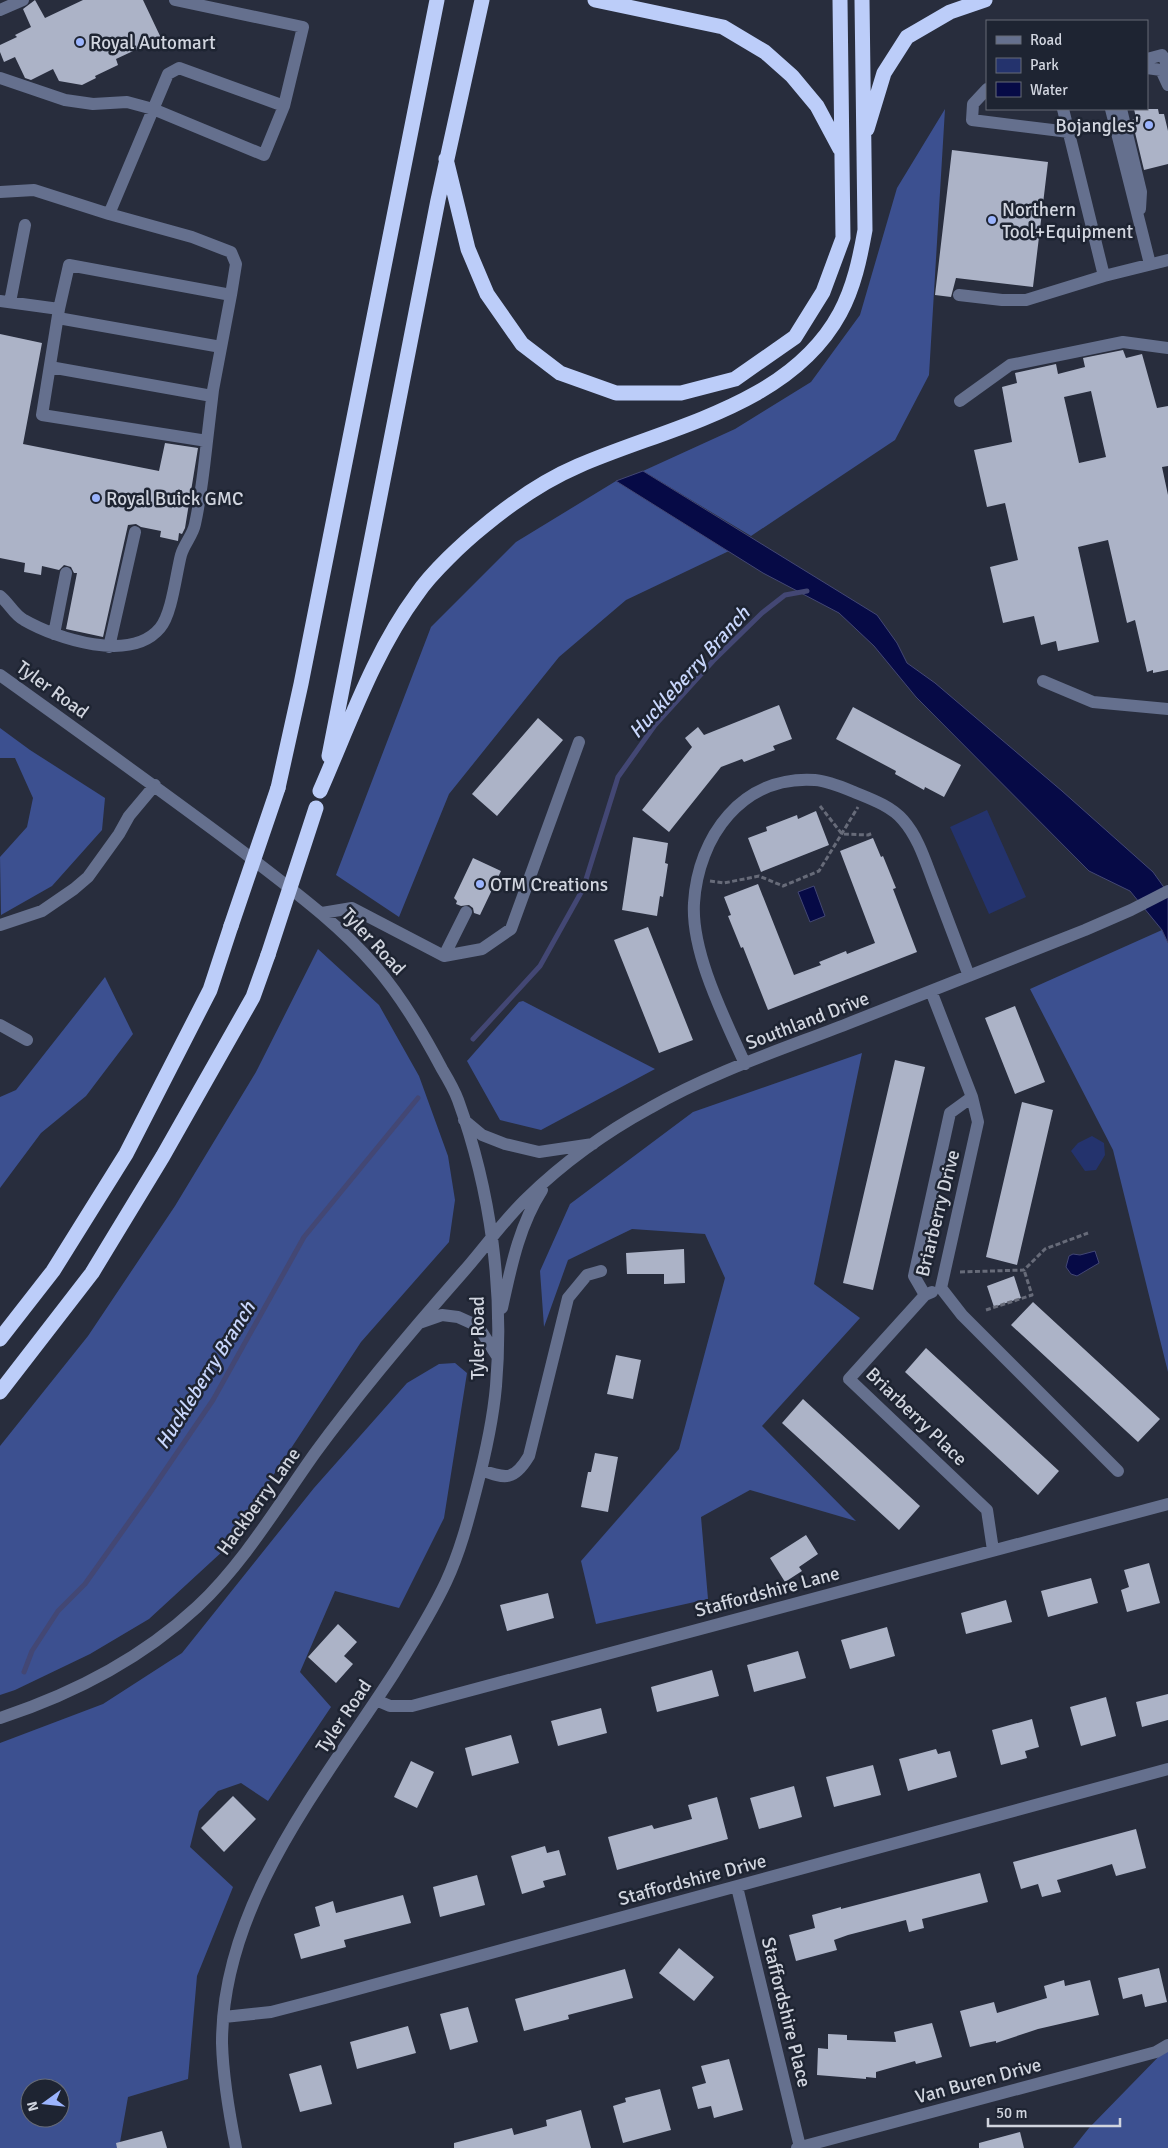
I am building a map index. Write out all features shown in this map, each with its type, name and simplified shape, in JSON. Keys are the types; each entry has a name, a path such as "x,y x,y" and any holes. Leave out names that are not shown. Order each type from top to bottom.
{"highway":[{"path":"0,1339 53,1271 126,1154 210,990 278,788 301,684 437,0"},
{"path":"0,1392 97,1264 163,1156 254,997 316,808 334,732 446,159 482,0"},
{"path":"595,0 723,27 765,52 792,76 817,106 841,152"},
{"path":"446,159 468,249 487,294 522,344 560,373 616,393 681,393 735,379 795,337 822,292 843,238 840,0"},
{"path":"320,790 379,658 405,611 418,592 482,527 542,484 578,466 734,405 763,390 804,359 825,335 840,313 851,289 865,230 862,0"},
{"path":"863,145 884,74 907,37 950,12 985,0"}],"street":[{"path":"0,10 23,0"},
{"path":"0,78 65,100 93,104 127,102 153,109 264,156 284,106 303,27 175,0"},
{"path":"1148,59 1162,55 1168,65"},
{"path":"109,214 168,74 179,68 284,106"},
{"path":"1148,68 1161,70 1168,85"},
{"path":"986,90 974,104 972,120 1069,132"},
{"path":"1063,110 1104,276"},
{"path":"1111,110 1150,264"},
{"path":"1121,110 1141,192 1140,224"},
{"path":"0,192 34,190 109,214 192,236 231,252 236,264 212,396 195,526 181,553 170,605 161,628 149,637 126,645 109,647 54,634 22,619 0,596"},
{"path":"25,225 5,302 221,347"},
{"path":"960,295 1002,300 1026,300 1104,276 1168,260"},
{"path":"207,440 42,415 69,265 231,295"},
{"path":"960,401 1010,366 1123,342 1168,348"},
{"path":"50,367 212,396"},
{"path":"109,647 135,532"},
{"path":"54,634 66,573"},
{"name":"Tyler Road","path":"0,674 155,785 322,913 375,966 419,1026 457,1097 485,1190 492,1238 499,1320 496,1390 481,1470 463,1538 448,1579 413,1643 303,1810 270,1868 250,1912 238,1947 228,1988 222,2041 224,2075 236,2148"},
{"path":"1043,681 1093,702 1168,708"},
{"path":"322,913 352,908 444,956 482,948 511,929 579,742"},
{"path":"745,1064 702,957 696,930 694,905 696,880 704,853 720,826 747,798 766,788 787,782 815,780 836,785 865,796 888,808 903,820 918,843 969,976"},
{"path":"0,925 42,910 74,889 88,877 119,834 129,816 155,785"},
{"name":"Southland Drive","path":"492,1238 527,1198 548,1180 593,1144 650,1107 745,1064 1085,930 1131,910 1168,890"},
{"path":"444,956 466,912"},
{"name":"Briarberry Drive","path":"931,991 972,1097 978,1122 941,1288 925,1295 914,1276 950,1113 972,1097"},
{"path":"0,1025 27,1040"},
{"path":"464,1119 482,1135 505,1144 539,1152 593,1144"},
{"path":"499,1320 518,1239 530,1209 548,1180"},
{"name":"Hackberry Lane","path":"0,1718 43,1704 99,1676 150,1644 196,1608 218,1587 242,1558 330,1433 417,1324 492,1238"},
{"path":"481,1470 502,1478 510,1477 524,1464 529,1456 568,1298 587,1275 601,1271"},
{"path":"941,1288 962,1315 1118,1470"},
{"name":"Briarberry Place","path":"925,1295 849,1379 987,1510 993,1550"},
{"path":"417,1324 442,1315 458,1317 478,1326 497,1356"},
{"name":"Staffordshire Lane","path":"376,1700 390,1706 412,1706 1168,1504"},
{"name":"Staffordshire Drive","path":"224,2017 254,2014 298,2005 1168,1769"},
{"name":"Staffordshire Place","path":"737,1887 799,2148"},
{"name":"Van Buren Drive","path":"799,2148 1156,2052 1168,2045"}],"path":[{"path":"696,880 724,883 759,876 783,886 819,871 865,796"},
{"path":"820,806 842,834 868,835 874,833"},
{"path":"944,1273 1024,1270 1045,1249 1088,1233"},
{"path":"986,1310 1032,1295 1024,1270"}],"green space":[{"path":"987,810 1026,897 989,914 950,827"},
{"path":"1092,1136 1104,1143 1105,1155 1096,1170 1085,1171 1071,1151 1078,1143"}],"shaded area":[{"path":"945,109 929,375 895,440 751,536 643,471 735,429 811,382 860,315 897,188"},
{"path":"616,481 729,551 626,600 559,657 449,794 399,917 336,875 431,627 516,542"},
{"path":"0,728 30,750 105,798 102,830 52,886 1,915 0,857 27,827 33,798 15,758 0,758"},
{"path":"1162,930 1168,943 1168,1372 1113,1150 1030,989"},
{"path":"318,949 379,1005 419,1076 448,1156 455,1200 449,1242 361,1342 224,1550 149,1619 90,1654 15,1690 0,1695 0,1446 88,1336 175,1206 256,1072"},
{"path":"105,977 133,1034 86,1096 41,1133 0,1188 0,1097 16,1090"},
{"path":"523,1001 655,1069 541,1130 500,1120 467,1061 519,1002"},
{"path":"862,1053 814,1284 860,1318 762,1426 856,1521 750,1490 701,1517 708,1599 596,1624 581,1561 679,1449 725,1278 705,1234 632,1229 568,1260 544,1327 540,1271 570,1204 693,1112"},
{"path":"455,1363 467,1373 444,1518 399,1608 335,1591 300,1672 331,1707 268,1801 241,1783 218,1791 199,1811 190,1847 233,1887 197,1976 188,2079 128,2097 119,2148 0,2148 0,1743 103,1704 182,1653 314,1488 407,1383 439,1364"},
{"path":"1168,2047 1168,2148 1073,2148 1089,2128"}],"water":[{"path":"643,471 877,615 897,643 907,663 935,683 1062,791 1153,872 1168,893 1168,943 1162,930 1130,891 1089,871 916,697 874,646 839,613 763,573 616,481"},
{"path":"814,886 825,916 810,922 798,892"},
{"path":"1095,1251 1099,1263 1077,1276 1071,1274 1066,1267 1069,1256"}],"building":[{"name":"Royal Automart","path":"35,0 45,18 83,0 143,0 161,38 116,59 118,65 95,76 96,78 82,85 59,81 53,69 31,80 25,78 15,57 4,62 0,52 0,45 17,37 15,35 31,27 23,9"},
{"name":"Bojangles'","path":"1158,109 1159,114 1164,114 1168,131 1168,164 1144,170 1132,120 1136,118 1134,110"},
{"name":"Northern Tool+Equipment","path":"952,150 1048,162 1033,287 956,278 951,297 935,295"},
{"name":"Royal Buick GMC","path":"0,334 42,343 23,444 159,471 165,443 198,448 185,528 182,534 179,533 178,541 160,537 161,531 141,527 136,524 128,525 103,637 66,629 77,573 74,573 71,567 64,565 59,570 42,566 41,575 24,572 25,563 0,558"},
{"path":"1123,350 1126,358 1142,354 1157,408 1168,406 1168,466 1162,467 1168,495 1168,670 1153,673 1153,670 1147,672 1135,620 1127,623 1108,540 1078,547 1099,642 1058,651 1056,641 1041,645 1034,616 1003,623 990,567 1018,560 1005,503 987,507 974,450 1012,442 1002,387 1017,383 1015,373 1056,364 1058,374 1085,367 1083,358","holes":["1091,391 1106,457 1079,463 1064,397"]},
{"path":"779,705 792,739 773,746 775,750 744,762 742,759 721,767 669,832 642,810 692,747 685,738 698,727 704,735"},
{"path":"853,707 961,765 944,797 925,787 924,790 895,774 896,771 836,739"},
{"path":"538,718 563,740 497,816 472,794"},
{"path":"816,811 829,845 761,872 748,838 767,831 766,827 797,815 798,819"},
{"path":"633,837 668,843 665,863 668,864 663,897 660,896 657,916 622,910"},
{"path":"873,838 881,857 883,856 896,888 893,889 917,952 768,1010 743,947 741,948 728,916 731,915 724,897 758,884 794,975 821,965 819,962 846,951 847,954 875,943 840,851"},
{"name":"OTM Creations","path":"473,858 501,871 480,915 474,913 473,908 469,905 461,906 456,904 457,901 454,898"},
{"path":"648,927 693,1040 659,1053 614,940"},
{"path":"1015,1006 1045,1082 1015,1094 985,1018"},
{"path":"895,1060 925,1067 873,1290 843,1283"},
{"path":"1022,1102 1053,1110 1017,1265 986,1257"},
{"path":"684,1249 685,1283 664,1284 664,1274 627,1274 626,1253"},
{"path":"1014,1276 1021,1298 994,1307 987,1286"},
{"path":"1033,1302 1160,1419 1138,1442 1011,1325"},
{"path":"926,1348 1059,1471 1038,1495 905,1372"},
{"path":"616,1355 641,1360 633,1399 607,1394"},
{"path":"803,1399 920,1506 899,1530 782,1423"},
{"path":"595,1453 618,1457 608,1512 581,1507 588,1472 591,1472"},
{"path":"806,1535 818,1554 799,1567 802,1571 785,1582 770,1558"},
{"path":"1149,1563 1160,1603 1127,1612 1121,1590 1129,1587 1124,1570"},
{"path":"1091,1578 1098,1603 1048,1617 1041,1591"},
{"path":"548,1593 554,1618 507,1631 500,1605"},
{"path":"1006,1600 1012,1622 966,1634 961,1613"},
{"path":"338,1624 357,1642 344,1656 353,1664 336,1683 308,1657"},
{"path":"887,1627 895,1656 850,1669 841,1640"},
{"path":"798,1651 806,1678 754,1692 747,1665"},
{"path":"712,1670 719,1696 657,1712 651,1687"},
{"path":"1168,1694 1168,1720 1142,1727 1136,1702"},
{"path":"1106,1697 1116,1736 1081,1746 1070,1707"},
{"path":"601,1708 607,1733 558,1746 551,1721"},
{"path":"1032,1719 1039,1747 1025,1751 1027,1758 1001,1765 992,1730"},
{"path":"511,1735 519,1763 472,1776 465,1748"},
{"path":"936,1749 938,1754 950,1751 957,1777 908,1791 899,1759"},
{"path":"411,1761 434,1772 417,1808 394,1797"},
{"path":"873,1765 881,1795 834,1807 826,1777"},
{"path":"794,1786 802,1817 759,1829 750,1798"},
{"path":"233,1796 256,1819 224,1852 201,1828"},
{"path":"717,1797 728,1839 617,1870 608,1837 652,1825 654,1829 692,1819 688,1805"},
{"path":"1136,1829 1146,1868 1116,1876 1112,1864 1057,1880 1061,1892 1042,1897 1038,1884 1021,1889 1013,1862"},
{"path":"545,1846 547,1853 559,1850 566,1875 543,1881 545,1887 522,1894 511,1856"},
{"path":"980,1873 988,1902 922,1919 924,1928 909,1932 906,1920 848,1935 834,1940 837,1950 796,1961 789,1935 815,1928 812,1915"},
{"path":"477,1875 485,1905 440,1917 433,1887"},
{"path":"403,1895 411,1923 344,1940 346,1947 301,1959 294,1934 320,1926 315,1907 333,1901 336,1913"},
{"path":"679,1948 714,1977 694,2001 659,1973"},
{"path":"1159,1968 1167,2002 1145,2007 1142,1994 1123,1999 1118,1978"},
{"path":"625,1969 633,1998 568,2015 569,2019 524,2031 515,1999"},
{"path":"1064,1980 1065,1986 1090,1980 1099,2015 1038,2029 996,2043 996,2041 970,2047 960,2011 994,2002 997,2013 1047,1998 1044,1986"},
{"path":"468,2007 478,2042 450,2050 440,2014"},
{"path":"932,2023 942,2057 916,2064 915,2061 876,2072 876,2078 866,2077 866,2079 817,2075 818,2048 828,2049 828,2034 847,2035 847,2040 896,2042 894,2032"},
{"path":"408,2026 416,2053 357,2069 350,2042"},
{"path":"729,2059 743,2110 714,2118 711,2106 698,2109 692,2087 706,2083 701,2066"},
{"path":"321,2065 332,2104 300,2112 289,2074"},
{"path":"660,2089 671,2130 623,2143 613,2106 626,2102 625,2098"},
{"path":"581,2110 591,2148 454,2148 454,2143 512,2128 514,2135 547,2126 546,2120"},
{"path":"162,2131 167,2148 117,2148 116,2143"},
{"path":"1020,2132 1024,2148 979,2148 979,2143"}],"waterway":[{"name":"Huckleberry Branch","path":"473,1039 540,966 583,889 618,777 655,725 713,661 762,613 785,595 807,591"},
{"name":"Huckleberry Branch","path":"24,1672 32,1651 58,1611 85,1584 213,1400 304,1237 418,1098"}],"place":[{"name":"Royal Automart","path":"80,42"},
{"name":"Bojangles'","path":"1149,125"},
{"name":"Northern Tool+Equipment","path":"992,220"},
{"name":"Royal Buick GMC","path":"96,498"},
{"name":"OTM Creations","path":"480,884"}]}
